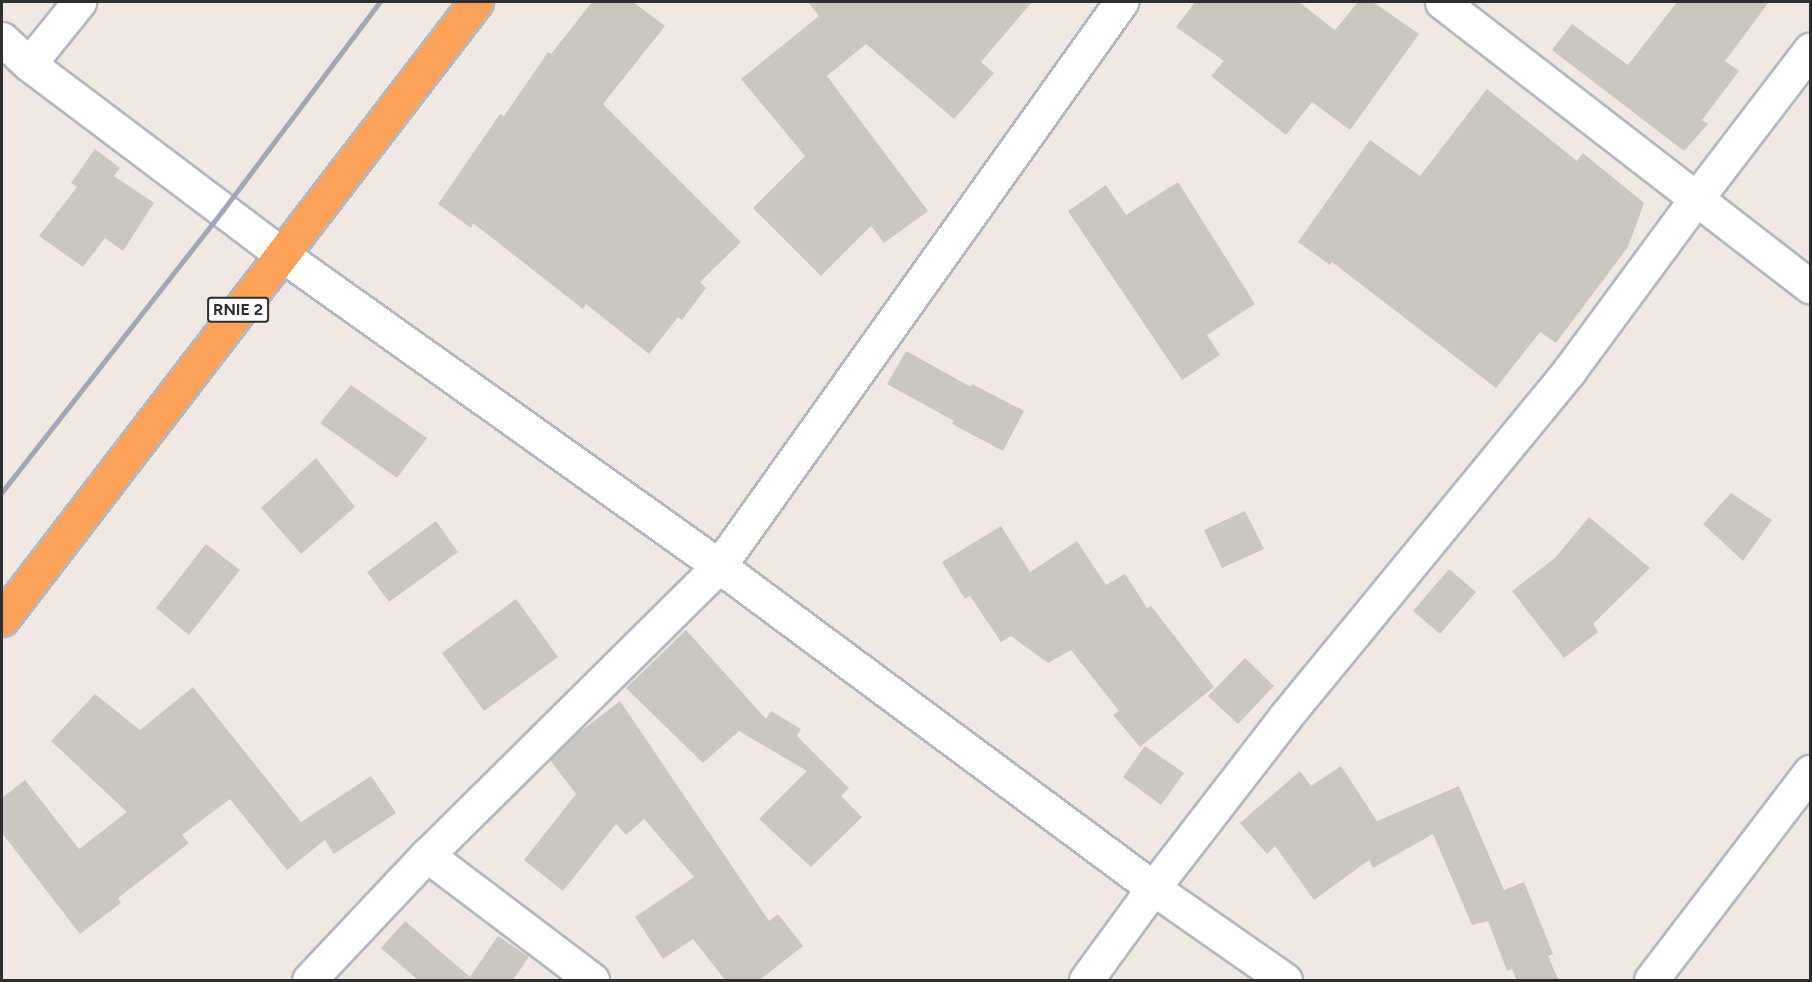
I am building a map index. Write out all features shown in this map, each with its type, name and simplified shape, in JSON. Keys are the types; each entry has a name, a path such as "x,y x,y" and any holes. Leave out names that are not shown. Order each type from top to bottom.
{"highway":[{"name":"RNIE 2","path":"2,619 476,2"}],"street":[{"path":"29,64 79,2"},
{"path":"309,981 427,855 719,566 1121,2"},
{"path":"1442,2 1810,286"},
{"path":"2,39 29,64 281,254 719,566 1153,888 1285,981"},
{"path":"1086,981 1153,888 1285,717 1569,371 1810,50"},
{"path":"1651,981 1810,772"},
{"path":"427,855 592,981"}],"building":[{"path":"592,2 633,2 665,26 603,104 741,242 700,282 706,288 682,320 678,317 649,354 586,304 583,309 473,223 471,228 438,204 500,114 504,116 548,52 551,54"},
{"path":"808,2 1032,2 981,62 994,73 954,119 866,44 827,76 928,211 884,243 871,226 821,276 753,208 805,156 741,79 819,16"},
{"path":"1195,2 1299,2 1335,30 1358,2 1373,2 1419,34 1350,130 1312,102 1286,135 1211,76 1224,61 1176,27"},
{"path":"1677,2 1769,2 1725,61 1739,71 1702,120 1708,124 1684,151 1552,50 1572,24 1628,65"},
{"path":"1487,89 1577,161 1583,153 1644,203 1628,247 1556,343 1540,332 1496,388 1332,262 1330,265 1298,242 1370,140 1420,176"},
{"path":"95,149 120,168 114,176 154,203 123,251 105,238 83,267 39,236 77,187 71,183"},
{"path":"1178,182 1255,304 1207,335 1220,355 1182,380 1068,211 1106,185 1126,215"},
{"path":"906,351 971,387 972,384 1024,411 1003,451 952,424 954,421 887,384"},
{"path":"351,385 427,438 397,478 320,423"},
{"path":"316,458 355,507 301,554 261,508"},
{"path":"1731,493 1772,520 1743,561 1703,524"},
{"path":"1245,511 1264,549 1222,568 1204,530"},
{"path":"1589,517 1650,568 1593,624 1598,632 1564,658 1512,591 1555,558"},
{"path":"436,521 458,552 389,602 367,572"},
{"path":"1001,526 1030,572 1077,541 1106,585 1125,574 1147,608 1151,606 1214,687 1140,747 1113,715 1119,711 1071,650 1048,663 1011,636 1001,642 970,596 965,599 942,562"},
{"path":"206,544 240,570 189,635 156,608"},
{"path":"1449,569 1476,592 1440,634 1413,611"},
{"path":"516,599 558,657 484,711 442,653"},
{"path":"686,630 766,719 771,711 801,729 797,736 849,788 841,796 862,817 811,867 759,819 807,771 739,731 703,763 626,688"},
{"path":"1245,658 1274,686 1238,724 1208,696"},
{"path":"193,687 301,822 371,776 396,813 334,854 325,840 287,870 230,799 182,835 189,843 118,898 121,903 80,934 2,833 2,798 25,780 79,849 127,812 51,741 95,694 140,730"},
{"path":"620,701 769,921 778,914 803,946 758,981 726,981 693,939 663,959 635,917 694,877 644,819 626,835 616,824 563,891 524,860 576,794 550,760 572,738"},
{"path":"1145,746 1184,773 1161,805 1123,777"},
{"path":"1341,766 1377,821 1459,786 1504,890 1524,882 1553,954 1548,956 1559,981 1517,981 1512,969 1507,971 1488,921 1472,925 1433,834 1373,868 1369,860 1314,900 1275,846 1267,854 1240,823 1300,771 1311,786"},
{"path":"405,921 470,977 498,936 529,957 512,981 419,981 381,948"}],"railway":[{"path":"2,492 223,210 380,2"}]}
